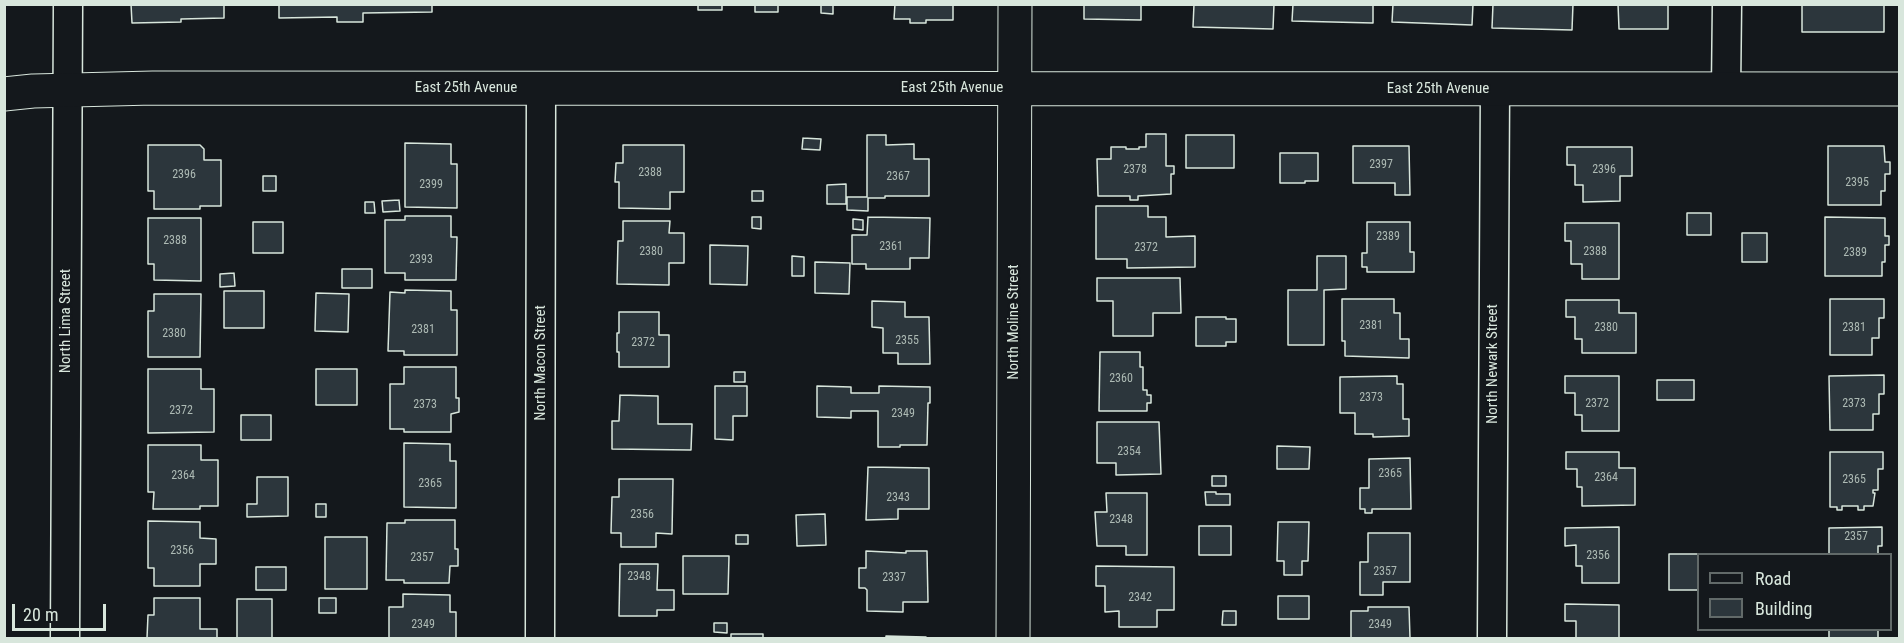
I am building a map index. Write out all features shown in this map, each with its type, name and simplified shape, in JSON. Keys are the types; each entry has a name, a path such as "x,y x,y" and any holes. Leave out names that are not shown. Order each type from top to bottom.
{"street":[{"name":"North Lima Street","path":"65,639 68,4"},
{"name":"North Moline Street","path":"1013,639 1015,4"},
{"path":"1726,89 1727,4"},
{"name":"East 25th Avenue","path":"4,94 68,90 542,88 1899,89"},
{"name":"North Macon Street","path":"540,639 542,88"},
{"name":"North Newark Street","path":"1492,639 1495,89"}],"building":[{"path":"131,4 224,4 224,18 132,23"},
{"path":"279,4 432,4 432,12 363,13 363,22 337,22 337,17 279,18"},
{"path":"556,4 556,5 491,5"},
{"path":"698,4 722,4 722,10 698,10"},
{"path":"755,4 778,4 778,12 755,12"},
{"path":"821,4 850,5 833,5 833,14 821,13"},
{"path":"895,4 953,4 953,20 926,20 926,23 910,23 910,19 894,19"},
{"path":"1084,4 1141,4 1141,20 1084,19"},
{"path":"1194,4 1274,4 1273,29 1193,27"},
{"path":"1293,4 1373,4 1373,23 1292,21"},
{"path":"1393,4 1473,4 1472,25 1392,22"},
{"path":"1493,4 1573,4 1572,30 1492,28"},
{"path":"1618,4 1668,4 1668,29 1619,29"},
{"path":"1802,4 1884,4 1884,32 1802,32"},
{"path":"1146,134 1166,134 1166,166 1174,166 1174,174 1171,174 1171,194 1138,196 1138,200 1130,200 1130,196 1098,196 1097,159 1111,159 1111,147 1139,149 1139,147 1146,147"},
{"path":"867,135 886,135 886,145 914,144 914,159 929,159 929,196 868,198 868,211 847,210 847,197 867,197"},
{"path":"1186,135 1234,135 1234,168 1186,168"},
{"path":"803,138 821,139 820,150 802,149"},
{"path":"405,143 451,144 451,164 457,164 457,208 405,207"},
{"path":"148,145 200,145 204,149 204,160 221,160 221,206 200,206 200,209 154,209 154,191 148,191"},
{"path":"623,145 684,145 684,192 670,192 670,209 619,208 619,182 615,182 616,163 623,163"},
{"path":"1353,146 1409,146 1410,195 1395,195 1395,183 1353,183"},
{"path":"1828,146 1884,146 1885,162 1890,162 1890,174 1885,174 1885,191 1881,191 1881,205 1828,205"},
{"path":"1567,147 1632,147 1632,176 1620,176 1620,201 1583,202 1583,185 1575,185 1575,165 1567,165"},
{"path":"1280,153 1318,153 1318,181 1280,183"},
{"path":"263,176 276,176 276,191 263,191"},
{"path":"846,184 846,204 827,204 827,185"},
{"path":"752,191 763,191 763,201 752,201"},
{"path":"399,200 400,211 383,212 382,201"},
{"path":"365,202 374,202 375,213 365,213"},
{"path":"1096,206 1148,206 1148,217 1166,217 1166,237 1195,236 1195,267 1127,268 1127,259 1096,259"},
{"path":"1687,213 1711,213 1711,235 1687,235"},
{"path":"405,216 451,216 451,237 457,237 456,280 405,280 405,273 385,273 385,220 405,220"},
{"path":"752,217 761,217 761,229 752,228"},
{"path":"868,217 930,218 929,258 910,258 910,269 866,269 866,264 852,264 852,235 867,235"},
{"path":"1825,217 1885,218 1885,236 1889,236 1889,245 1885,245 1882,276 1825,276"},
{"path":"148,218 201,218 201,281 154,280 154,264 148,264"},
{"path":"853,219 863,220 863,230 853,229"},
{"path":"623,221 670,221 669,233 684,233 684,263 669,263 669,285 617,284 618,241 623,241"},
{"path":"253,222 283,222 283,253 253,253"},
{"path":"1367,222 1410,222 1410,252 1414,252 1414,272 1367,272 1367,267 1362,267 1362,253 1367,253"},
{"path":"1565,223 1619,223 1619,279 1582,279 1582,264 1571,264 1571,241 1565,241"},
{"path":"1742,233 1767,233 1767,262 1742,262"},
{"path":"710,245 748,246 747,285 710,284"},
{"path":"792,256 804,257 804,276 792,276"},
{"path":"1317,256 1346,256 1346,289 1324,290 1324,345 1288,345 1288,290 1317,290"},
{"path":"815,262 850,263 849,294 815,293"},
{"path":"342,269 372,269 372,288 342,288"},
{"path":"234,273 235,286 220,287 220,274"},
{"path":"1097,278 1180,278 1181,313 1153,313 1153,336 1113,336 1113,301 1097,301"},
{"path":"405,290 451,291 451,310 457,310 457,355 404,355 404,351 388,351 390,292 405,293"},
{"path":"224,291 264,291 264,328 224,328"},
{"path":"316,293 349,294 348,332 315,331"},
{"path":"154,294 201,294 200,357 148,357 148,311 154,311"},
{"path":"1342,299 1394,299 1394,313 1400,313 1400,339 1409,339 1409,358 1345,356 1345,341 1342,341"},
{"path":"1830,299 1884,299 1884,318 1879,318 1879,338 1872,338 1872,355 1830,355"},
{"path":"1566,300 1619,300 1619,313 1636,313 1636,353 1582,353 1582,339 1575,339 1575,317 1566,317"},
{"path":"872,301 905,302 905,317 929,317 930,364 898,364 898,353 883,353 883,328 872,327"},
{"path":"619,312 659,312 659,335 669,335 669,367 619,367 617,333 619,333"},
{"path":"1196,317 1236,319 1236,342 1226,342 1226,346 1196,346"},
{"path":"1100,352 1140,352 1140,367 1143,367 1143,390 1147,390 1147,395 1151,395 1151,403 1147,403 1147,411 1099,411"},
{"path":"404,367 456,367 456,398 459,398 459,412 451,414 451,432 404,432 404,429 390,429 390,384 404,384"},
{"path":"148,369 201,369 201,389 214,389 214,432 148,433"},
{"path":"316,369 357,369 357,405 316,405"},
{"path":"734,372 745,372 745,382 734,382"},
{"path":"1884,375 1884,394 1879,394 1879,414 1873,414 1873,430 1830,430 1829,376"},
{"path":"1397,376 1397,384 1403,384 1403,419 1409,419 1409,436 1373,437 1373,434 1355,434 1355,413 1340,413 1340,377"},
{"path":"1565,376 1619,376 1619,431 1582,431 1582,415 1575,415 1575,393 1565,393"},
{"path":"1657,380 1694,380 1694,400 1657,400"},
{"path":"715,386 747,386 747,416 733,416 733,440 715,439"},
{"path":"817,386 851,387 851,393 879,393 879,386 930,387 927,445 878,447 878,411 851,411 851,418 817,417"},
{"path":"620,395 658,396 658,424 692,424 691,450 612,449 612,421 619,421"},
{"path":"241,415 271,415 271,440 241,440"},
{"path":"1097,422 1159,422 1161,474 1116,475 1116,463 1097,463"},
{"path":"404,443 450,444 450,461 456,461 456,508 404,507"},
{"path":"148,445 201,445 201,460 218,460 218,506 200,506 200,509 153,509 154,492 148,492"},
{"path":"1277,446 1310,447 1309,469 1277,469"},
{"path":"1566,452 1619,452 1619,468 1635,468 1635,505 1582,506 1582,487 1577,487 1577,469 1566,469"},
{"path":"1830,452 1883,452 1883,469 1878,469 1878,490 1873,490 1875,493 1873,506 1864,506 1864,510 1858,510 1858,506 1842,506 1842,510 1830,507"},
{"path":"1410,458 1411,509 1372,509 1372,513 1365,513 1365,509 1360,509 1360,488 1369,488 1369,459"},
{"path":"868,467 929,468 929,509 898,509 898,519 866,520"},
{"path":"1212,476 1226,476 1226,486 1212,486"},
{"path":"257,477 288,477 288,516 247,517 247,504 257,504"},
{"path":"619,479 673,479 672,534 656,533 656,547 621,547 621,533 611,533 612,497 619,497"},
{"path":"1205,492 1230,494 1230,505 1206,505"},
{"path":"1106,493 1147,493 1147,555 1126,555 1126,546 1097,546 1095,512 1107,512"},
{"path":"316,504 326,504 326,517 316,517"},
{"path":"825,514 826,545 797,546 796,515"},
{"path":"405,520 455,520 455,549 458,549 458,566 450,566 449,583 404,583 404,580 386,580 387,523 405,523"},
{"path":"148,521 200,522 200,538 216,539 216,564 200,564 200,586 154,586 154,568 148,568"},
{"path":"1278,522 1309,522 1308,561 1302,561 1302,575 1284,575 1284,561 1277,561"},
{"path":"1199,526 1231,526 1231,555 1199,555"},
{"path":"1619,527 1619,583 1582,583 1582,566 1576,566 1576,545 1565,546 1565,528"},
{"path":"1882,527 1882,546 1878,546 1878,553 1829,553 1829,528"},
{"path":"1368,533 1410,533 1410,582 1383,582 1383,595 1360,595 1360,562 1368,562"},
{"path":"736,535 748,535 748,544 736,544"},
{"path":"325,537 367,537 367,589 325,589"},
{"path":"866,551 906,553 906,551 927,551 928,602 903,602 903,612 867,611 867,590 859,588 859,568 866,568"},
{"path":"1669,554 1697,554 1697,590 1669,590"},
{"path":"683,556 729,556 728,594 683,594"},
{"path":"620,564 658,564 657,590 674,590 674,610 657,610 657,616 619,616"},
{"path":"1096,566 1174,567 1174,610 1157,610 1157,627 1119,627 1119,611 1105,612 1105,586 1096,586"},
{"path":"256,567 286,567 286,590 256,590"},
{"path":"403,594 450,595 450,612 456,612 456,638 389,638 389,607 403,607"},
{"path":"1278,596 1309,596 1309,619 1278,619"},
{"path":"154,598 200,598 200,629 217,629 217,638 147,638 148,615 154,615"},
{"path":"319,598 336,598 336,613 319,613"},
{"path":"237,599 272,599 272,638 237,638"},
{"path":"1565,604 1619,605 1619,638 1576,638 1576,621 1565,621"},
{"path":"1368,607 1409,607 1410,638 1351,638 1351,611 1368,611"},
{"path":"1223,611 1236,611 1236,625 1222,625"},
{"path":"714,623 727,623 727,633 714,632"},
{"path":"1829,631 1878,631 1878,638 1829,638"},
{"path":"731,634 763,634 763,638 731,638"},
{"path":"886,636 926,637 926,638 886,638"}]}
